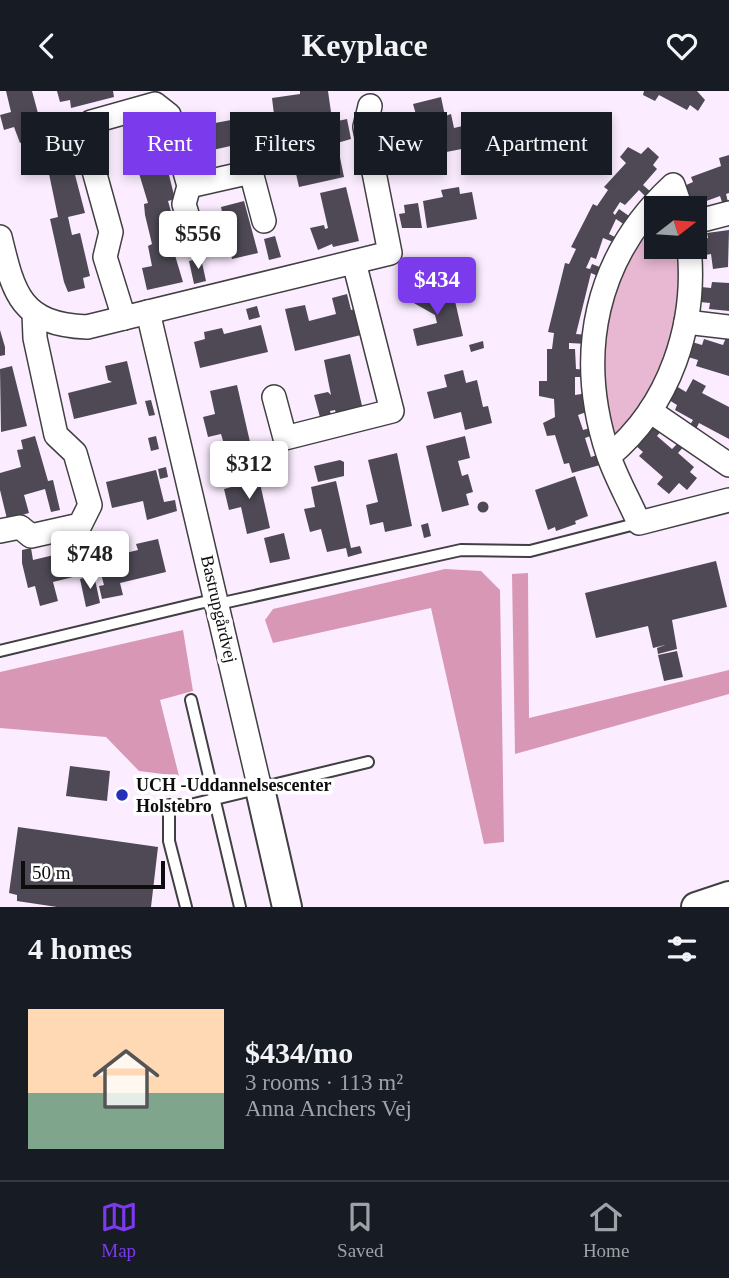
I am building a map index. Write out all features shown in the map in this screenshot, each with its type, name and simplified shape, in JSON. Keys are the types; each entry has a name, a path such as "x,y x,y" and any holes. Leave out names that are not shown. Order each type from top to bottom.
{"street":[{"path":"124,318 106,257 111,232 86,142 91,122 160,98 169,115 189,186 184,204 193,234"},
{"path":"0,237 3,263 13,290 34,313 58,326 87,327 390,253 365,127 370,106"},
{"path":"189,186 251,172 264,221"},
{"path":"663,196 673,185 677,196"},
{"path":"707,219 729,213"},
{"path":"644,217 627,236 603,287 594,330 592,369 598,417 609,456 639,523 729,500"},
{"path":"609,456 630,439 650,411 673,369 686,322 689,259"},
{"path":"274,397 285,438 392,411 354,262"},
{"name":"Bastrupgårdvej","path":"148,312 287,907"},
{"path":"0,531 20,527 31,536 80,525 89,505 75,453 57,435 35,338 34,313"},
{"path":"686,322 729,327"},
{"path":"650,411 729,465"},
{"path":"696,907 729,896"}],"lane":[{"path":"274,467 285,438"},
{"path":"0,651 204,602 218,604 461,550 530,551 639,523"},
{"path":"191,700 240,907"},
{"path":"186,907 169,841 169,805 190,805 368,762"}],"shaded area":[{"path":"644,221 644,259 685,259 684,279 679,323 665,364 645,402 619,438 606,432 596,351 601,311 607,291"},
{"path":"445,569 481,571 500,590 504,842 484,844 431,608 273,643 265,620 273,609"},
{"path":"528,573 529,718 729,670 729,694 515,754 512,574"},
{"path":"183,630 193,691 160,700 179,776 139,771 106,737 0,728 0,672"}],"building":[{"path":"6,91 32,91 38,112 21,112 20,143 14,127 4,130 0,115 11,112"},
{"path":"57,91 113,91 114,97 71,108 70,100 60,102"},
{"path":"300,91 328,91 331,112 274,112 272,98 300,94"},
{"path":"644,91 697,91 705,100 698,111 690,105 687,110 659,95 655,101 643,95"},
{"path":"441,97 444,112 415,112 413,104"},
{"path":"451,114 454,128 461,126 461,149 447,152 447,115"},
{"path":"347,119 351,139 340,142 340,120"},
{"path":"230,120 230,146 216,149 216,123"},
{"path":"628,147 641,154 648,147 659,157 653,165 657,169 643,185 652,193 645,196 639,190 625,205 620,202 613,213 615,215 619,209 632,218 625,225 616,219 609,234 615,237 613,242 603,238 596,259 591,257 586,268 590,269 592,264 605,269 602,278 591,273 576,334 588,335 588,344 569,343 569,349 575,349 576,369 587,370 587,377 575,377 575,395 588,393 592,410 578,415 583,430 594,427 596,434 585,438 591,457 597,455 600,465 572,473 569,463 564,464 555,435 547,436 543,423 555,417 554,399 539,396 539,381 547,381 547,349 552,349 554,333 548,332 565,263 569,264 576,249 571,247 593,204 597,206 608,190 604,187 626,163 620,157"},
{"path":"729,155 729,193 726,194 729,206 724,208 720,196 707,201 707,196 688,196 684,186 693,182 691,177 721,166 719,158"},
{"path":"340,158 344,177 299,187 296,175 340,175"},
{"path":"49,175 75,175 85,213 68,217 72,235 80,233 90,276 83,278 85,288 68,292 64,282 50,219 58,217"},
{"path":"139,175 169,175 175,199 168,201 179,240 171,242 183,282 147,290 142,268 152,266 148,246 152,244 144,204 148,203"},
{"path":"346,187 359,241 333,247 332,244 318,250 310,228 324,225 325,229 328,228 320,193"},
{"path":"459,187 460,194 472,192 477,219 427,228 423,201 443,197 441,190"},
{"path":"244,201 258,253 232,259 221,207"},
{"path":"418,203 422,228 402,228 399,214 405,213 404,205"},
{"path":"729,230 728,267 713,269 711,254 707,255 707,233"},
{"path":"275,236 281,257 269,260 264,239"},
{"path":"201,258 206,281 194,284 189,261"},
{"path":"424,282 455,301 463,336 417,346 413,329 437,323 435,315 412,302"},
{"path":"712,282 729,283 729,311 709,309 710,303 700,302 701,287 711,288"},
{"path":"347,294 351,310 355,309 361,335 295,351 285,309 305,305 309,321 336,314 332,298"},
{"path":"257,306 260,317 249,320 246,309"},
{"path":"261,325 268,352 200,368 194,342 205,339 204,332 222,328 224,334"},
{"path":"0,330 5,355 0,356"},
{"path":"729,330 729,376 696,366 698,360 688,357 692,342 702,345 704,339 723,345"},
{"path":"483,341 484,348 471,352 469,345"},
{"path":"350,354 363,410 337,417 335,410 330,411 332,418 321,421 314,395 328,392 331,395 324,360"},
{"path":"127,361 137,404 74,419 68,393 112,382 108,380 105,366"},
{"path":"12,366 27,426 1,432 0,369"},
{"path":"463,370 466,383 477,380 483,407 488,406 492,423 465,430 461,412 434,419 427,392 447,387 444,375"},
{"path":"693,379 706,386 702,393 729,407 729,439 699,423 694,433 687,430 693,420 675,410 677,405 669,400 676,386 686,392"},
{"path":"237,385 255,464 249,465 248,461 231,468 221,434 208,437 203,417 215,414 210,391"},
{"path":"151,400 155,415 149,416 145,401"},
{"path":"654,423 662,430 657,436 672,449 681,440 686,444 678,453 694,467 690,472 697,478 687,490 679,483 669,494 657,484 663,477 639,456 643,452 635,445"},
{"path":"35,436 48,481 53,480 60,510 51,512 45,489 24,495 29,513 7,519 0,490 0,473 21,467 17,450 23,449 21,440"},
{"path":"156,436 159,449 151,451 148,438"},
{"path":"465,436 470,458 458,461 462,476 468,474 473,492 466,494 469,505 442,512 426,446"},
{"path":"397,453 412,526 385,532 383,522 370,525 366,505 378,502 368,460"},
{"path":"340,460 344,462 344,476 318,482 314,466"},
{"path":"166,467 168,477 160,479 158,469"},
{"path":"156,470 164,502 175,500 177,511 147,520 143,501 112,508 106,482"},
{"path":"257,470 270,528 247,534 241,507 229,510 224,489 235,486 233,476"},
{"path":"575,476 588,516 575,521 576,524 556,531 555,527 548,530 535,490"},
{"path":"336,481 351,548 360,546 362,553 348,557 346,548 327,552 321,529 310,532 304,509 315,507 311,487"},
{"path":"483,502 487,503 487,511 483,512 479,511 478,507 479,503"},
{"path":"428,523 431,536 424,538 421,525"},
{"path":"284,533 290,559 270,563 264,538"},
{"path":"158,539 166,572 120,583 123,595 102,599 99,586 104,585 101,574 113,571 109,557 138,550 136,544"},
{"path":"31,548 33,560 79,549 85,574 53,582 58,601 40,606 35,586 28,588 22,563 22,550"},
{"path":"716,561 727,607 672,620 677,649 658,654 657,648 665,645 653,648 648,626 596,638 585,593"},
{"path":"94,575 100,603 86,607 80,579"},
{"path":"677,651 683,677 664,681 658,655"},
{"path":"70,766 110,771 107,801 66,796"},
{"path":"18,827 158,847 151,907 57,907 17,901 17,895 9,893"}],"place":[{"name":"UCH -Uddannelsescenter Holstebro","path":"122,795"}]}
